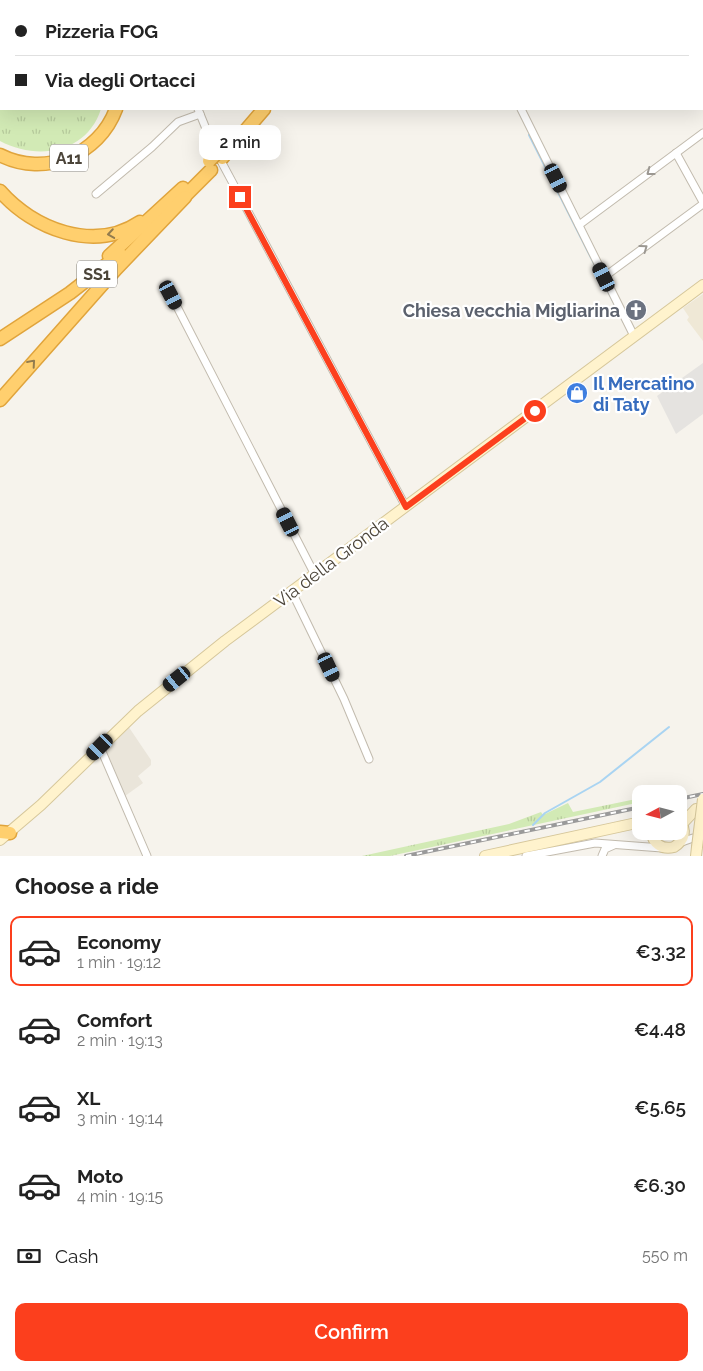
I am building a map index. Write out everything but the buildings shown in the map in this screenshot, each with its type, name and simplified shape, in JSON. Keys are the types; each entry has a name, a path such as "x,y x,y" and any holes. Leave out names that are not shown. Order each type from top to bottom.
{"highway":[{"path":"0,146 18,154 34,156 53,155 65,151 78,145 93,132 107,110"},
{"name":"A11","path":"0,155 31,164 66,160 96,140 109,124 116,110"},
{"name":"SS1","path":"222,153 255,110"},
{"name":"SS1","path":"0,339 94,276 183,193 263,110"},
{"path":"0,191 20,212 37,223 60,231 91,236 114,234 133,227 183,193"},
{"path":"0,400 183,193"},
{"name":"SS1","path":"0,331 94,268 183,193"}],"street":[{"path":"522,110 634,336"},
{"path":"96,194 152,147 178,122 199,111 212,146 406,507"},
{"path":"579,225 702,134"},
{"path":"604,277 703,203 676,153"},
{"name":"Via della Gronda","path":"3,835 138,711 188,670 703,285"},
{"path":"171,295 315,575"},
{"path":"292,592 344,698 369,759"},
{"path":"100,747 147,856"},
{"path":"693,840 703,799"},
{"path":"688,811 696,809 693,840"},
{"path":"485,856 632,824"},
{"path":"638,845 647,840"},
{"path":"655,840 657,844 666,848"},
{"path":"526,856 589,843 666,848 693,840"},
{"path":"589,843 602,856 605,849 616,844"}],"shaded area":[{"path":"703,294 703,341 687,320 689,317 683,308"},
{"path":"703,363 703,414 676,434 657,396"},
{"path":"128,726 151,760 151,765 138,776 143,783 125,796 105,749"}],"green space":[{"path":"0,110 101,110 94,124 85,135 73,144 59,149 30,151 0,141"},
{"path":"632,800 632,804 390,856 362,856 509,824 541,812 543,815 568,803 573,812"}],"waterway":[{"path":"529,135 624,323"},
{"path":"533,825 545,813 600,782 669,727"}],"railway":[{"path":"688,797 703,794"},
{"path":"406,856 632,809"}],"place":[{"name":"Chiesa vecchia Migliarina","path":"636,310"},
{"name":"Il Mercatino di Taty","path":"577,393"}],"route":[{"path":"240,197 406,507 535,411"}]}
